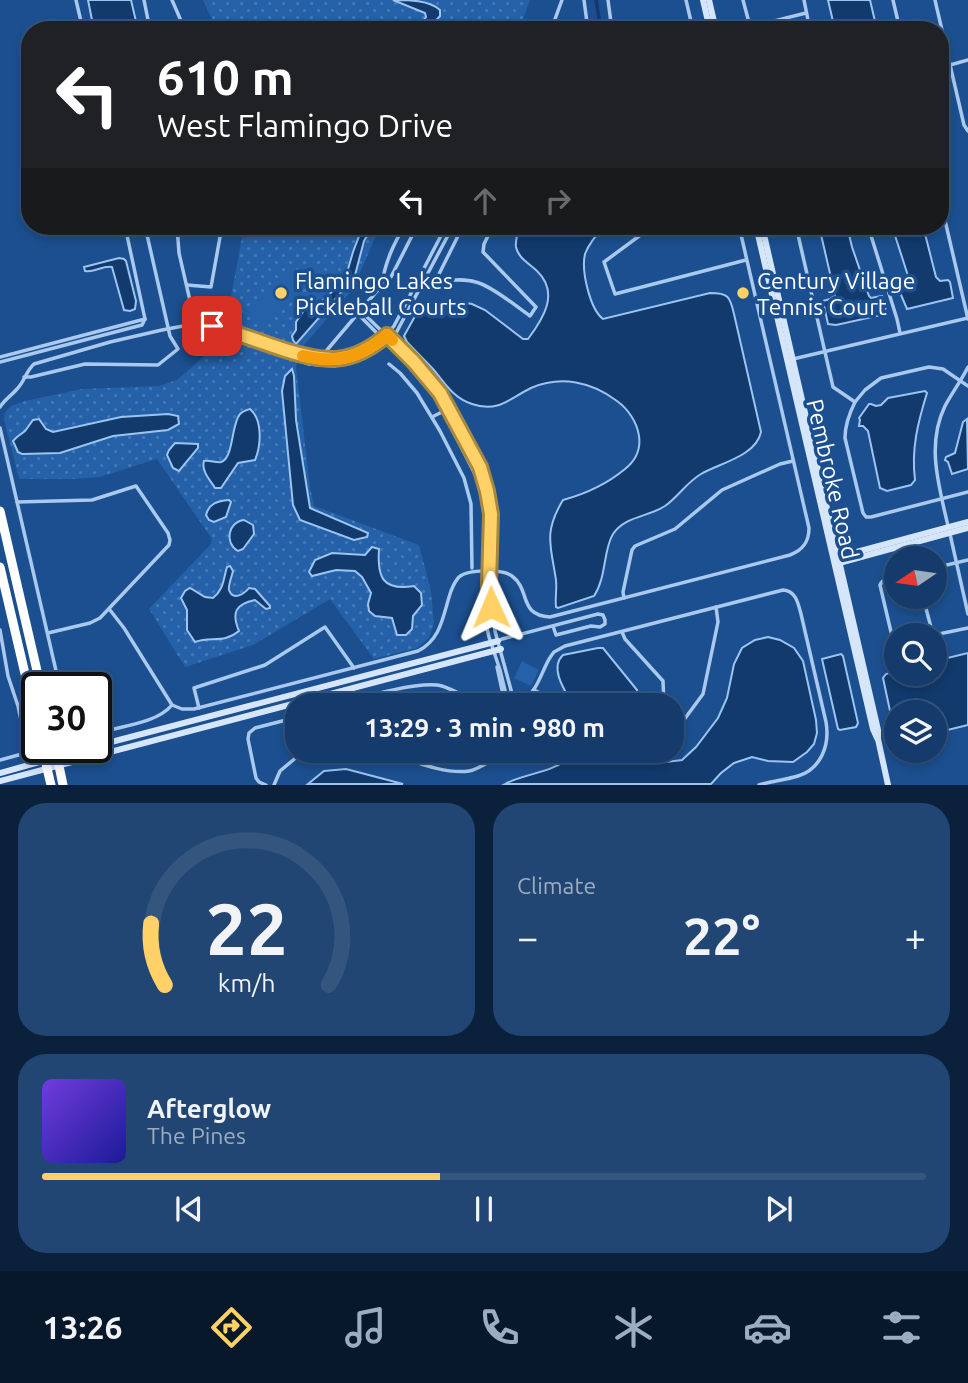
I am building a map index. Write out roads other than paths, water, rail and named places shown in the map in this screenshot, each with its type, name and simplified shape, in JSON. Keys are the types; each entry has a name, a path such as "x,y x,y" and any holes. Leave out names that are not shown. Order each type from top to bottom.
{"highway":[{"path":"0,511 37,672"},
{"path":"0,567 25,672"},
{"path":"58,763 63,785"},
{"path":"46,764 51,785"}],"street":[{"path":"76,0 81,21"},
{"path":"144,0 148,21"},
{"path":"172,0 181,21"},
{"path":"554,21 562,0"},
{"path":"584,0 588,21"},
{"path":"608,0 611,21"},
{"path":"686,0 691,21"},
{"path":"703,0 708,21"},
{"path":"709,0 714,21"},
{"path":"743,0 748,21"},
{"path":"804,0 808,21"},
{"path":"893,0 898,21"},
{"path":"935,0 940,21"},
{"path":"776,21 806,13"},
{"path":"950,65 968,60"},
{"path":"949,61 964,125 968,131"},
{"path":"0,362 142,325 145,319 127,235"},
{"path":"24,377 85,364 159,365 178,349 171,340 147,235"},
{"path":"179,235 180,253 194,326"},
{"path":"187,285 211,287 220,235"},
{"path":"382,285 399,235"},
{"path":"327,349 391,277 412,235"},
{"path":"0,406 20,386 29,368 38,362 169,328 203,325 318,359 333,360 359,354 387,339 441,235"},
{"path":"194,326 303,362 343,365 359,360 374,353 399,329 448,235"},
{"path":"435,282 458,235"},
{"path":"420,276 435,282 478,282 530,316 536,307 483,252 489,235"},
{"path":"642,235 604,262 614,294 746,260"},
{"path":"110,610 172,705 186,710 418,651 433,640 440,628 450,592 457,579 467,573 506,573 514,578 528,607 542,616 552,616 790,555 800,550 806,544 809,528 740,235"},
{"name":"Pembroke Road","path":"758,235 790,359 888,785"},
{"name":"Pembroke Road","path":"764,235 790,359"},
{"path":"798,235 833,387 855,402"},
{"path":"871,235 900,333"},
{"path":"790,359 968,318 948,235"},
{"path":"360,312 422,379 446,410 480,467 491,514 491,607 495,642 511,693"},
{"path":"0,357 145,319"},
{"path":"318,359 319,365"},
{"path":"389,364 412,386 432,417 464,478 471,505 479,515 483,572 482,607 495,642 497,671 504,693"},
{"path":"968,386 943,369 929,367 881,378 864,390 855,402 845,429 866,517 968,492"},
{"path":"968,367 945,406 934,453 941,499 968,614"},
{"path":"432,417 446,410"},
{"path":"446,410 482,492 472,568"},
{"path":"0,428 57,672"},
{"path":"624,598 635,546 675,529 722,490 780,464 793,461"},
{"path":"17,502 92,500 136,486 170,540 169,545 110,610 96,621 48,633"},
{"path":"479,515 491,514"},
{"path":"837,560 949,530 968,522"},
{"path":"949,530 968,528"},
{"path":"947,565 968,560"},
{"path":"884,581 880,586 884,603"},
{"path":"531,693 545,664 560,648 789,590 802,616 828,737 821,758 805,774 759,785"},
{"path":"684,720 702,695 718,622 716,607"},
{"path":"112,743 598,614 603,615 606,620 600,627 591,626 556,635 553,626"},
{"path":"199,708 194,688 265,665 325,627 354,668"},
{"path":"947,632 968,628"},
{"path":"0,630 8,676 27,747 22,754 0,760"},
{"path":"622,631 624,638 663,681 664,693"},
{"path":"112,743 497,651"},
{"path":"416,663 419,671"},
{"path":"383,693 430,685 446,687 460,693"},
{"path":"534,690 539,693"},
{"path":"112,729 157,718 172,705"},
{"path":"266,785 256,778 249,733 255,728 285,720"},
{"path":"274,785 276,776 290,763"},
{"path":"421,763 455,771 471,771 484,763"},
{"path":"0,773 46,764"},
{"path":"0,781 46,764"},
{"path":"791,778 792,784"}],"waterway":[{"path":"596,0 600,21"}],"place":[{"name":"Flamingo Lakes Pickleball Courts","path":"281,293"},
{"name":"Century Village Tennis Court","path":"743,293"}]}
